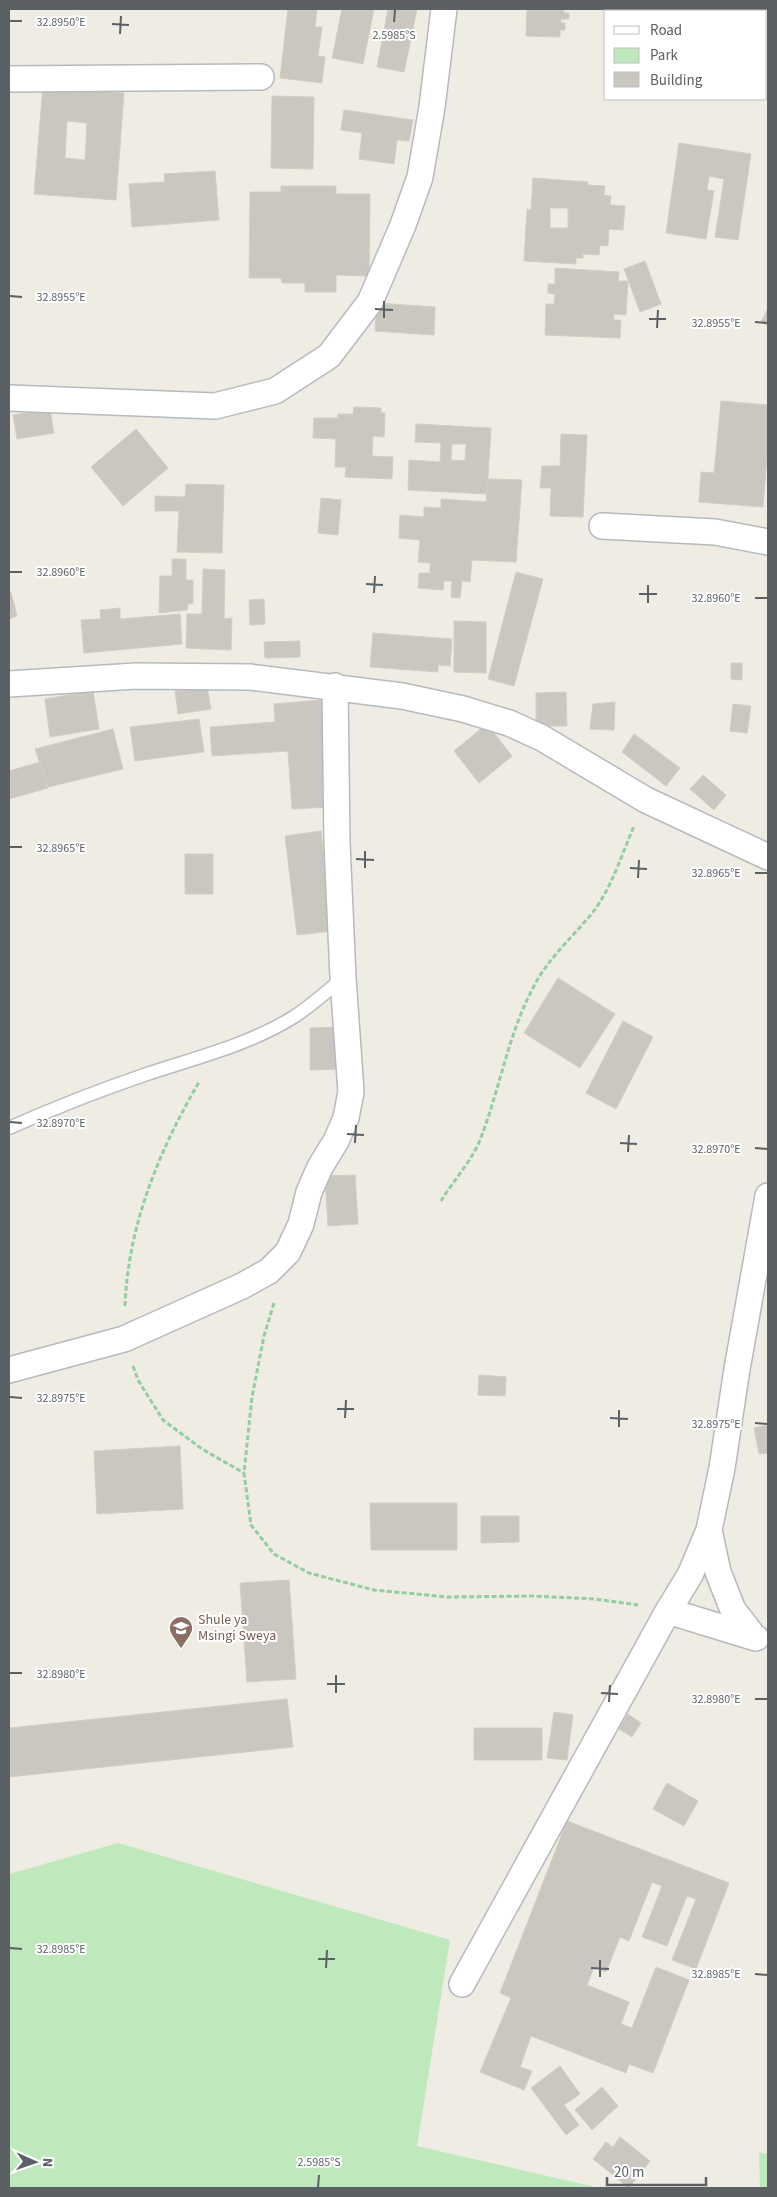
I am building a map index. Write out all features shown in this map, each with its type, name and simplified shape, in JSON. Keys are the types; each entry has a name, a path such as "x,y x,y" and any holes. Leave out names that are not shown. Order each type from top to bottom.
{"street":[{"path":"9,398 215,406 275,391 329,356 370,302 403,225 420,177 432,107 444,9"},
{"path":"9,79 261,76"},
{"path":"602,526 715,532 768,542"},
{"path":"9,684 136,676 240,677 335,686 402,696 463,709 509,723 542,738 646,800 768,857"},
{"path":"9,1370 124,1339 242,1286 270,1270 288,1252 301,1224 309,1192 346,1118 351,1092 343,978 337,843 335,686"},
{"path":"462,1984 690,1575 709,1530 722,1468 737,1369 768,1196"},
{"path":"709,1530 718,1572 733,1610 761,1639"},
{"path":"668,1612 761,1639"}],"lane":[{"path":"9,1128 62,1105 145,1074 217,1051 291,1018 343,978"}],"path":[{"path":"440,1201 479,1142 497,1090 511,1039 533,987 547,962 594,911 608,888 646,800"},
{"path":"217,1051 180,1115 160,1156 143,1207 126,1273 124,1339 138,1380 164,1420 202,1449 244,1473"},
{"path":"275,1299 264,1336 252,1397 244,1473 251,1525 274,1554 309,1572 374,1590 448,1597 533,1596 595,1599 628,1602 668,1612"}],"green space":[{"path":"118,1843 450,1940 417,2146 600,2188 9,2188 9,1874"},
{"path":"759,2152 768,2154 768,2188 760,2188"}],"building":[{"path":"288,9 317,9 315,27 322,27 318,56 325,57 322,83 280,78"},
{"path":"342,9 374,9 363,64 332,58"},
{"path":"388,9 417,9 404,72 377,67"},
{"path":"527,9 564,9 564,13 569,13 569,19 561,19 561,23 565,23 565,30 560,30 560,37 526,36"},
{"path":"43,86 124,93 116,200 34,194","holes":["67,121 87,123 85,160 65,158"]},
{"path":"272,96 314,97 313,169 271,168"},
{"path":"344,110 413,120 409,141 397,140 394,164 359,159 362,133 341,130"},
{"path":"679,143 751,154 738,240 715,237 724,179 709,176 707,190 714,191 706,239 666,233"},
{"path":"215,171 219,220 132,227 129,184 165,182 164,174"},
{"path":"533,178 588,182 588,185 605,186 604,195 611,196 610,205 625,206 623,230 609,229 608,246 600,245 599,255 583,254 583,258 576,258 576,264 524,261 527,209 531,210","holes":["550,208 568,208 568,228 550,228"]},
{"path":"281,186 336,186 336,194 370,194 369,276 336,275 336,292 305,292 305,283 282,283 281,278 249,278 250,192 281,192"},
{"path":"645,261 661,304 640,312 624,269"},
{"path":"555,268 619,272 618,281 628,281 626,315 614,314 614,320 621,320 620,338 545,335 546,304 554,304 555,294 548,293 548,284 555,284"},
{"path":"377,303 435,307 434,335 375,331"},
{"path":"768,308 768,326 761,322"},
{"path":"721,401 768,405 768,446 763,507 699,502 701,472 714,473"},
{"path":"354,407 381,408 381,413 385,413 384,437 373,436 372,456 393,457 392,479 345,477 346,467 335,467 336,439 313,438 314,418 338,418 338,414 353,414"},
{"path":"50,409 54,433 17,439 13,415"},
{"path":"416,424 491,428 487,494 408,490 409,460 440,462 441,443 415,442","holes":["452,444 466,444 465,461 451,460"]},
{"path":"136,429 168,468 123,506 91,467"},
{"path":"561,434 587,435 583,517 550,516 551,488 540,488 542,466 560,466"},
{"path":"488,479 522,480 516,562 472,560 470,582 462,581 460,598 451,597 452,581 444,581 443,590 418,588 419,573 430,573 430,563 418,562 420,540 399,538 400,515 424,517 424,507 441,508 441,499 486,502"},
{"path":"186,484 224,485 222,553 177,552 179,511 155,511 155,496 185,497"},
{"path":"321,498 341,500 338,535 318,533"},
{"path":"172,559 186,559 186,580 193,580 193,603 188,604 187,610 159,613 160,576 172,576"},
{"path":"203,569 225,570 224,619 232,618 231,650 186,648 187,614 202,614"},
{"path":"516,572 543,579 514,686 488,679"},
{"path":"11,592 17,616 9,619 9,593"},
{"path":"264,599 265,624 250,625 249,600"},
{"path":"120,608 120,619 180,614 182,644 84,653 81,620 101,619 100,610"},
{"path":"454,621 486,622 486,673 454,672"},
{"path":"373,633 452,639 450,666 438,665 438,672 370,667"},
{"path":"300,641 300,657 265,658 264,642"},
{"path":"731,663 742,663 742,680 731,679"},
{"path":"207,687 211,709 178,714 175,691"},
{"path":"93,691 99,729 50,737 45,699"},
{"path":"566,692 567,726 536,726 536,693"},
{"path":"321,700 329,807 292,809 288,751 212,756 210,727 275,722 274,704"},
{"path":"615,702 614,730 590,729 593,704"},
{"path":"733,704 751,706 747,733 730,731"},
{"path":"199,719 204,752 135,761 130,727"},
{"path":"487,724 512,756 479,783 454,751"},
{"path":"113,729 123,769 48,787 35,749"},
{"path":"634,734 680,768 666,786 622,752"},
{"path":"40,762 48,788 9,799 9,771"},
{"path":"703,775 726,795 714,810 690,789"},
{"path":"321,831 332,931 297,935 285,836"},
{"path":"185,854 213,854 213,894 185,894"},
{"path":"558,978 615,1014 580,1068 524,1033"},
{"path":"623,1021 653,1037 616,1109 586,1093"},
{"path":"340,1027 341,1069 310,1070 310,1028"},
{"path":"355,1175 358,1224 328,1226 325,1176"},
{"path":"479,1375 506,1377 505,1396 478,1395"},
{"path":"768,1425 768,1453 759,1454 754,1428"},
{"path":"180,1446 183,1509 97,1514 94,1451"},
{"path":"370,1503 457,1503 457,1550 371,1550"},
{"path":"481,1516 519,1516 519,1542 481,1543"},
{"path":"289,1580 296,1679 247,1682 240,1583"},
{"path":"287,1699 293,1747 9,1777 9,1728"},
{"path":"554,1712 573,1715 567,1760 547,1758"},
{"path":"628,1714 641,1723 632,1737 619,1729"},
{"path":"474,1728 542,1728 542,1760 474,1760"},
{"path":"667,1783 698,1801 684,1826 653,1809"},
{"path":"567,1821 729,1883 696,1969 672,1960 696,1899 687,1896 667,1946 642,1937 662,1886 652,1882 629,1941 620,1937 606,1972 594,1967 587,1985 629,2002 621,2024 632,2028 656,1967 689,1980 653,2073 629,2064 626,2073 531,2036 520,2067 532,2071 524,2090 480,2072 511,1998 500,1993"},
{"path":"560,2066 580,2094 564,2105 579,2125 566,2135 531,2088"},
{"path":"602,2087 618,2106 592,2130 575,2110"},
{"path":"620,2137 650,2161 629,2188 593,2159 606,2142 613,2147"}],"place":[{"name":"Shule ya Msingi Sweya","path":"181,1649"}]}
